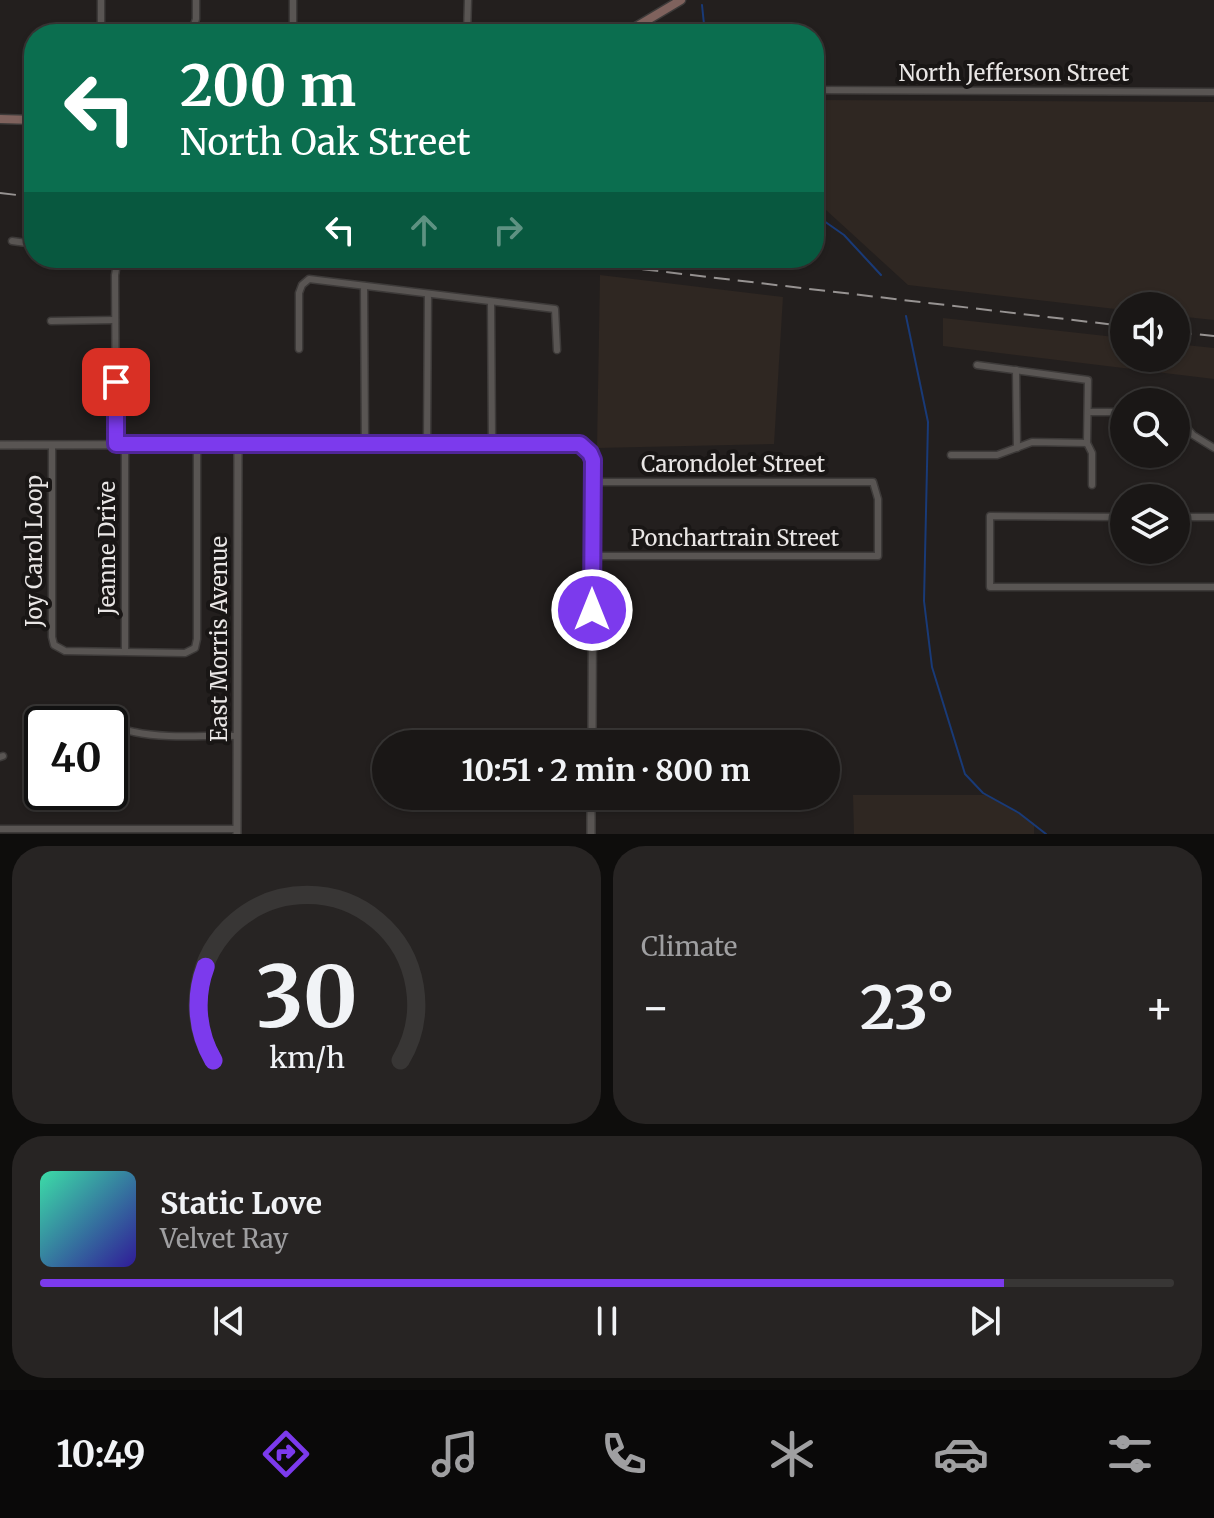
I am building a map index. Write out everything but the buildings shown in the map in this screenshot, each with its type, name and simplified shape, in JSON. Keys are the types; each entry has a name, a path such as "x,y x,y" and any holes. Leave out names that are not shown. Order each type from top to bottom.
{"main road":[{"path":"641,24 681,0"},
{"path":"0,119 24,120"}],"street":[{"path":"101,0 101,24"},
{"path":"194,24 196,0"},
{"path":"293,0 293,24"},
{"path":"467,24 468,0"},
{"name":"North Jefferson Street","path":"824,90 1214,92"},
{"path":"12,241 24,243"},
{"name":"Jeanne Drive","path":"118,268 115,320 125,651"},
{"path":"299,349 299,293 309,279 555,309 557,350"},
{"path":"364,286 365,443"},
{"path":"427,443 428,294"},
{"path":"491,302 492,443"},
{"path":"51,321 115,320"},
{"path":"977,365 1087,379 1087,443 1092,453 1092,485"},
{"path":"1016,370 1017,448"},
{"path":"1089,412 1110,412"},
{"path":"1190,432 1214,448"},
{"path":"951,455 997,455 1032,442 1087,443"},
{"path":"0,445 573,443 586,448 593,460 592,730"},
{"name":"Joy Carol Loop","path":"52,445 52,642 65,651 185,653 195,648 197,639 197,444"},
{"name":"East Morris Avenue","path":"237,832 238,444"},
{"name":"Carondolet Street","path":"593,482 873,482 878,499 878,556"},
{"path":"1110,517 990,516 990,587 1214,587"},
{"path":"1190,517 1214,517"},
{"name":"Ponchartrain Street","path":"593,556 878,556"},
{"path":"128,731 147,735 237,736"},
{"path":"591,810 591,834"},
{"path":"0,829 237,832"}],"shaded area":[{"path":"824,100 1214,102 1214,320 1190,317 1190,292 1110,292 1110,308 908,285 824,208"},
{"path":"600,275 783,297 774,444 597,448"},
{"path":"943,318 1110,336 1110,366 943,346"},
{"path":"1190,345 1214,348 1214,379 1157,372 1190,372"},
{"path":"853,795 987,795 1034,823 1034,834 854,834"}],"waterway":[{"path":"702,5 704,24"},
{"path":"824,221 844,235 881,275"},
{"path":"906,316 928,422 924,601 932,667 965,774 983,793 1019,813 1046,834"}],"railway":[{"path":"0,193 24,196"},
{"path":"632,268 1110,324"},
{"path":"1190,333 1214,336"}],"route":[{"path":"116,382 116,444 580,444 593,460 592,610"}]}
